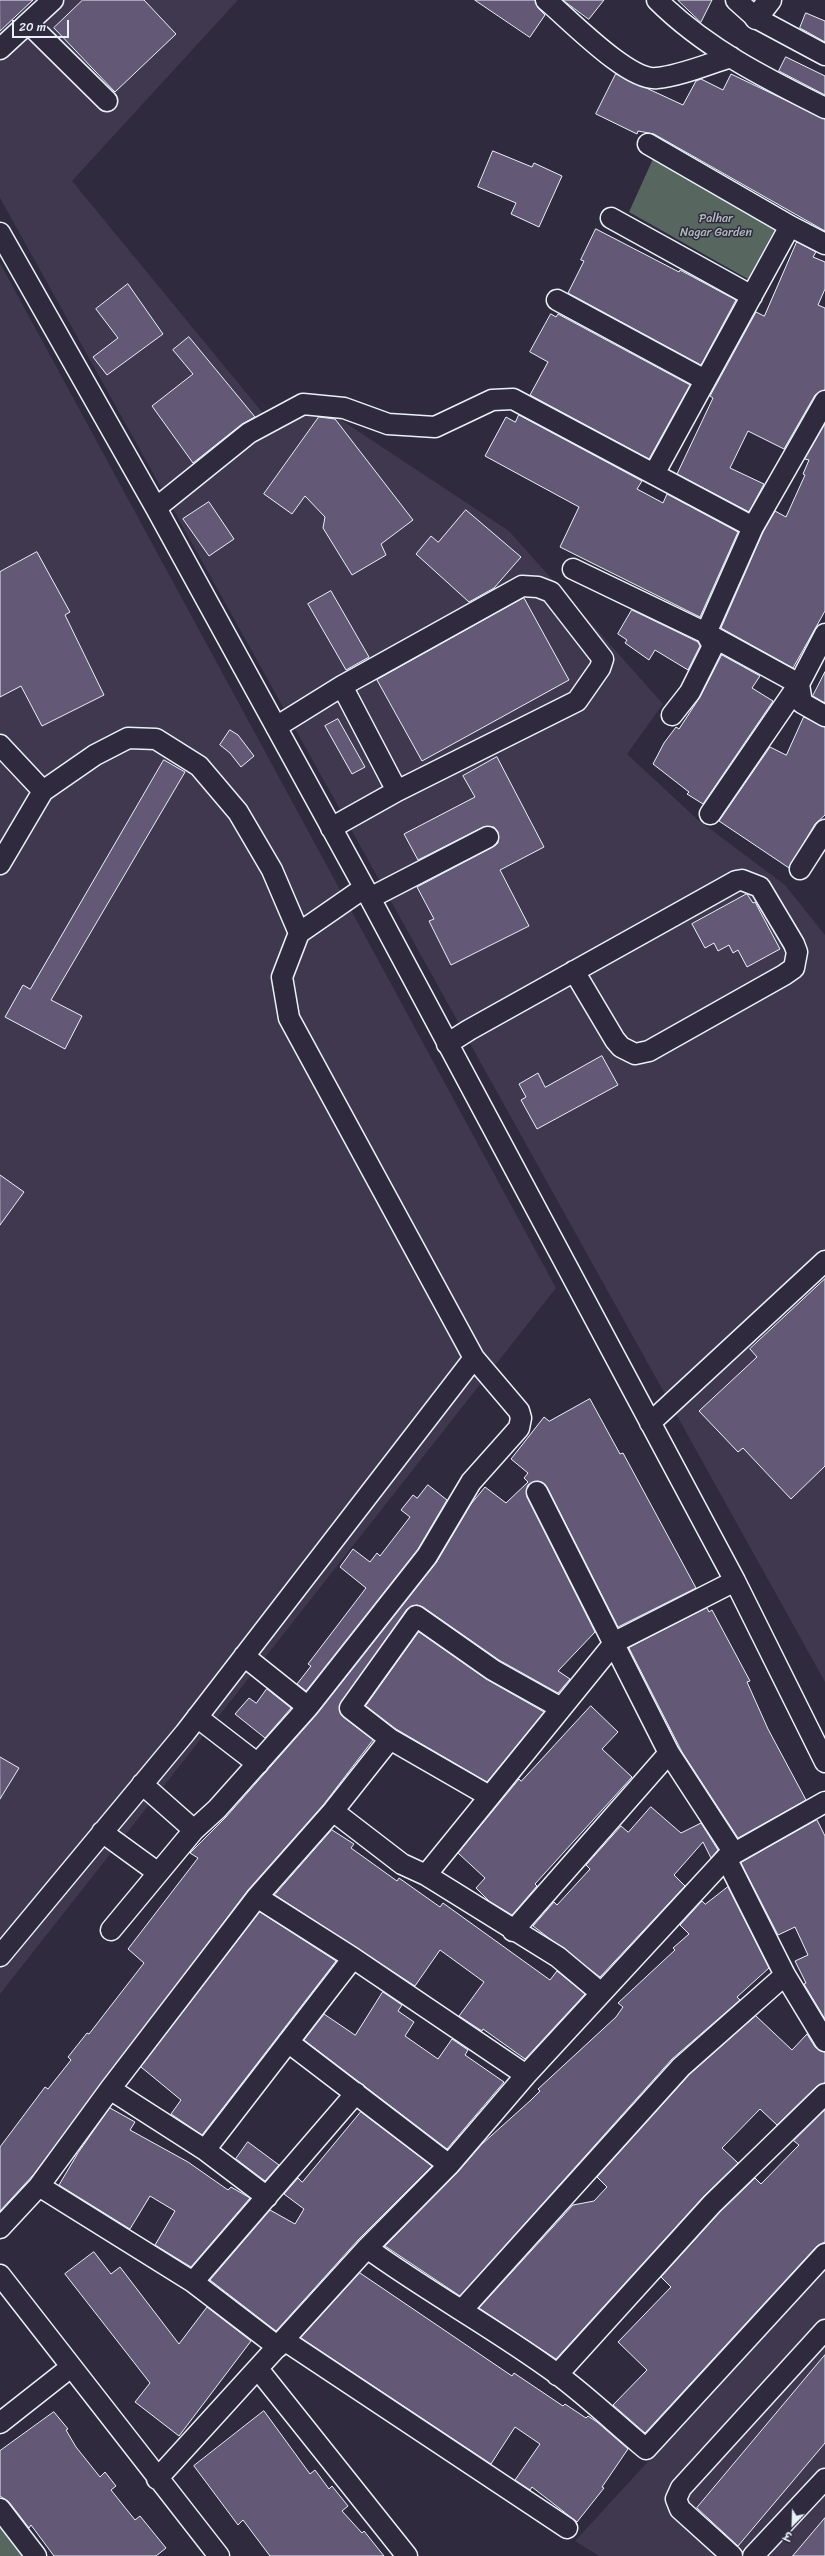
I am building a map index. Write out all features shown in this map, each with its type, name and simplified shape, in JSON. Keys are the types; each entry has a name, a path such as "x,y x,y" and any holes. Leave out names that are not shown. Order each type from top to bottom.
{"street":[{"path":"0,49 53,0"},
{"path":"546,0 617,62 644,77 657,78 731,57"},
{"path":"657,0 678,20 749,70 825,108"},
{"path":"736,0 768,5 825,55"},
{"path":"28,23 107,101"},
{"path":"648,144 790,226 825,244"},
{"path":"611,218 752,296"},
{"path":"654,474 790,226"},
{"path":"1,238 156,508 367,893 735,1581 825,1762"},
{"path":"558,300 705,380"},
{"path":"156,508 249,433 303,404 344,408 388,424 435,426 492,400 513,399 753,527"},
{"path":"706,633 753,527 776,484 825,401"},
{"path":"573,569 706,633 799,684"},
{"path":"276,727 342,686 522,586 538,587 551,592 603,659 600,668 577,702 397,792 331,828"},
{"path":"672,715 690,692 713,646 706,633"},
{"path":"710,814 799,684 825,634"},
{"path":"799,684 802,703 825,716"},
{"path":"342,686 397,792"},
{"path":"0,864 43,791 95,755 128,738 156,739 199,766 238,812 272,870 299,934"},
{"path":"0,745 43,791"},
{"path":"800,869 825,830"},
{"path":"111,1930 157,1872 194,1830 217,1809 308,1707 427,1556 471,1482 519,1428 521,1418 519,1411 474,1358 289,1018 282,977 299,934 367,893 488,837"},
{"path":"448,1044 574,971 730,883 742,880 760,887 797,952 794,968 784,975 649,1051 635,1054 620,1047 574,971"},
{"path":"650,1424 825,1261"},
{"path":"0,1956 197,1717 474,1358"},
{"path":"537,1492 669,1753 730,1855 785,1975 825,2041"},
{"path":"426,1875 614,1642 735,1581"},
{"path":"489,1796 390,1739 350,1708 416,1616 493,1670 561,1708"},
{"path":"244,1656 308,1707"},
{"path":"197,1717 258,1764"},
{"path":"0,2228 39,2186 110,2089 258,1897 334,1811 390,1739"},
{"path":"513,1931 669,1753"},
{"path":"142,1784 194,1830"},
{"path":"157,2479 367,2248 449,2165 526,2075 730,1855 825,1802"},
{"path":"334,1811 402,1864 426,1875 513,1931 558,1957 601,1993"},
{"path":"102,1832 157,1872"},
{"path":"258,1897 353,1958 526,2075"},
{"path":"205,2150 353,1958"},
{"path":"462,2310 681,2067 785,1975"},
{"path":"288,2042 449,2165"},
{"path":"110,2089 205,2150 267,2197"},
{"path":"193,2282 356,2093"},
{"path":"557,2375 712,2204 825,2094"},
{"path":"39,2186 193,2282 281,2343 566,2528"},
{"path":"367,2248 416,2283 462,2310 557,2375 646,2449 825,2254"},
{"path":"0,2275 157,2479 219,2556"},
{"path":"732,2556 680,2509 676,2499 681,2488 825,2330"},
{"path":"0,2423 71,2367"},
{"path":"258,2369 407,2556"},
{"path":"752,2556 825,2479"},
{"path":"0,2510 36,2556"}],"shaded area":[{"path":"0,0 238,0 72,181 276,429 311,400 509,531 663,704 627,754 697,819 785,885 825,935 825,1682 0,198"},
{"path":"0,263 556,1288 0,1994"},
{"path":"825,2269 825,2556 599,2556 575,2541"}],"green space":[{"name":"Palhar Nagar Garden","path":"653,159 777,225 748,279 629,212"},
{"path":"0,2515 32,2556 0,2556"}],"building":[{"path":"0,0 33,0 0,31"},
{"path":"83,0 144,0 176,34 115,92 54,28"},
{"path":"475,0 535,0 538,8 545,15 530,37"},
{"path":"563,0 604,0 589,19"},
{"path":"678,0 712,0 701,22"},
{"path":"806,13 825,21 825,42 800,28"},
{"path":"786,57 825,76 825,95 779,71"},
{"path":"616,74 683,105 696,81 701,79 723,90 731,74 825,119 825,231 654,134 638,131 637,134 596,114"},
{"path":"493,151 532,167 534,163 562,176 539,227 511,214 516,203 478,187"},
{"path":"596,229 679,272 680,270 736,300 701,365 568,293 584,261 581,260"},
{"path":"797,242 816,252 813,257 825,262 825,289 818,305 825,308 825,390 815,395 784,449 748,431 730,468 764,484 749,512 677,474 713,398 710,396 756,312 764,316"},
{"path":"128,284 163,334 107,375 93,357 118,338 96,309"},
{"path":"551,314 556,317 558,314 690,385 649,459 530,395 548,362 530,352"},
{"path":"189,337 255,417 242,424 193,463 152,406 193,374 173,350"},
{"path":"519,415 642,481 637,489 663,503 667,494 738,532 700,617 560,547 579,507 485,456 506,417 515,422"},
{"path":"319,417 335,419 413,520 381,544 386,555 352,575 323,528 325,517 305,496 292,514 264,494"},
{"path":"825,424 825,611 793,668 721,628 763,532 775,511 786,517 805,475 803,474 809,460 805,459"},
{"path":"209,502 234,539 209,556 183,519"},
{"path":"466,510 521,557 494,588 469,602 416,554 431,536 438,542"},
{"path":"37,552 70,612 65,615 104,695 42,726 21,686 0,697 0,572"},
{"path":"331,591 369,657 346,670 308,604"},
{"path":"524,598 569,680 422,761 377,680"},
{"path":"632,610 698,642 700,646 688,670 655,650 649,660 625,643 627,640 618,634"},
{"path":"722,655 760,676 752,688 773,701 703,804 687,794 689,792 653,764 664,743 676,727 679,729 700,697"},
{"path":"825,672 825,703 813,696"},
{"path":"804,717 825,727 825,815 815,824 789,868 719,821 770,747 786,755"},
{"path":"338,719 365,767 352,774 325,726"},
{"path":"230,730 238,735 254,756 241,767 230,753 220,745"},
{"path":"497,757 544,847 500,870 529,926 451,965 429,921 434,919 417,887 493,847 498,843 498,832 494,827 483,827 418,860 404,834 475,797 463,776"},
{"path":"164,760 185,772 51,1000 82,1016 65,1049 5,1017 23,985 30,989"},
{"path":"747,894 753,903 755,902 780,949 747,967 738,950 733,953 729,945 718,951 714,943 705,948 692,924"},
{"path":"602,1056 618,1085 537,1129 521,1100 526,1097 519,1084 538,1073 545,1087"},
{"path":"0,1175 24,1192 0,1225"},
{"path":"825,1279 825,1466 791,1499 743,1448 738,1452 699,1411 757,1357 750,1349"},
{"path":"590,1399 620,1454 623,1453 696,1588 618,1627 547,1487 538,1481 528,1485 527,1497 595,1632 558,1671 570,1679 558,1693 499,1660 423,1607 417,1605 407,1609 339,1706 343,1717 373,1740 324,1804 248,1890 34,2174 0,2211 0,2147 45,2087 48,2089 71,2060 68,2057 87,2033 89,2034 144,1963 128,1949 198,1858 190,1853 226,1817 317,1714 436,1563 471,1504 485,1487 506,1503 528,1482 524,1478 528,1473 511,1459 544,1417 549,1421"},
{"path":"428,1485 447,1500 418,1549 306,1691 297,1684 311,1666 308,1664 366,1588 340,1567 353,1549 370,1562 377,1553 380,1556 410,1517 401,1510 413,1495 417,1498"},
{"path":"707,1608 709,1612 712,1610 750,1681 747,1682 768,1729 806,1800 738,1838 682,1752 629,1648"},
{"path":"419,1632 486,1679 544,1712 487,1782 396,1729 366,1706"},
{"path":"267,1689 291,1708 265,1738 235,1714 249,1698 256,1703"},
{"path":"591,1706 618,1732 602,1749 632,1777 535,1884 537,1886 512,1915 489,1901 476,1888 485,1878 458,1853 519,1779 521,1781"},
{"path":"0,1757 19,1768 0,1799"},
{"path":"651,1807 681,1833 701,1823 718,1850 711,1858 703,1842 674,1875 685,1886 600,1977 533,1926 554,1902 557,1905 590,1869 586,1865 621,1826 628,1832"},
{"path":"817,1820 825,1836 825,2019 804,1984 806,1983 795,1961 808,1955 795,1927 778,1935 741,1863"},
{"path":"332,1830 354,1844 351,1848 397,1881 399,1878 440,1907 443,1903 550,1980 557,1971 585,1994 525,2059 483,2029 482,2031 459,2016 484,1982 440,1950 415,1986 275,1895"},
{"path":"728,1887 769,1968 737,1997 740,2000 672,2059 460,2296 385,2246 457,2173 482,2144 531,2100 540,2091 538,2089 616,2017 623,2007 618,2003 675,1950 673,1948 689,1934 680,1925 702,1901 705,1904"},
{"path":"260,1912 336,1961 202,2135 171,2114 181,2100 141,2067"},
{"path":"383,1992 402,2005 398,2011 414,2022 405,2036 438,2059 452,2039 468,2050 465,2055 504,2082 447,2149 304,2040 324,2014 355,2035"},
{"path":"756,2016 792,2050 807,2034 815,2047 825,2052 825,2083 817,2086 777,2125 760,2109 722,2148 738,2163 704,2196 556,2359 479,2308 573,2205 594,2201 607,2187 597,2177 689,2075"},
{"path":"110,2108 135,2122 130,2130 188,2162 228,2190 231,2187 250,2198 191,2267 155,2245 175,2211 150,2196 130,2229 59,2185 78,2153"},
{"path":"825,2110 825,2242 817,2246 645,2433 613,2405 647,2370 618,2342 671,2287 661,2277 720,2212 755,2178 761,2184 799,2145 794,2141"},
{"path":"361,2112 432,2166 358,2240 276,2331 210,2280 270,2210 295,2224 304,2209 284,2194 298,2178 302,2182"},
{"path":"248,2142 279,2165 265,2181 236,2159"},
{"path":"94,2252 111,2274 120,2267 179,2344 207,2307 251,2341 179,2436 135,2402 150,2383 65,2274"},
{"path":"360,2273 512,2376 514,2373 563,2406 565,2404 586,2418 588,2416 628,2449 602,2487 604,2488 577,2522 532,2487 530,2490 515,2480 540,2444 515,2427 491,2464 301,2338"},
{"path":"825,2355 825,2443 738,2546 697,2508"},
{"path":"264,2411 310,2474 315,2470 329,2489 332,2486 348,2506 342,2511 362,2533 364,2531 384,2556 270,2556 243,2520 238,2525 194,2466"},
{"path":"54,2412 68,2429 66,2430 76,2447 100,2477 105,2472 116,2486 111,2490 135,2520 140,2516 166,2548 156,2556 54,2556 31,2525 29,2528 9,2502 0,2496 0,2451"},
{"path":"825,2518 825,2556 793,2556"}]}
